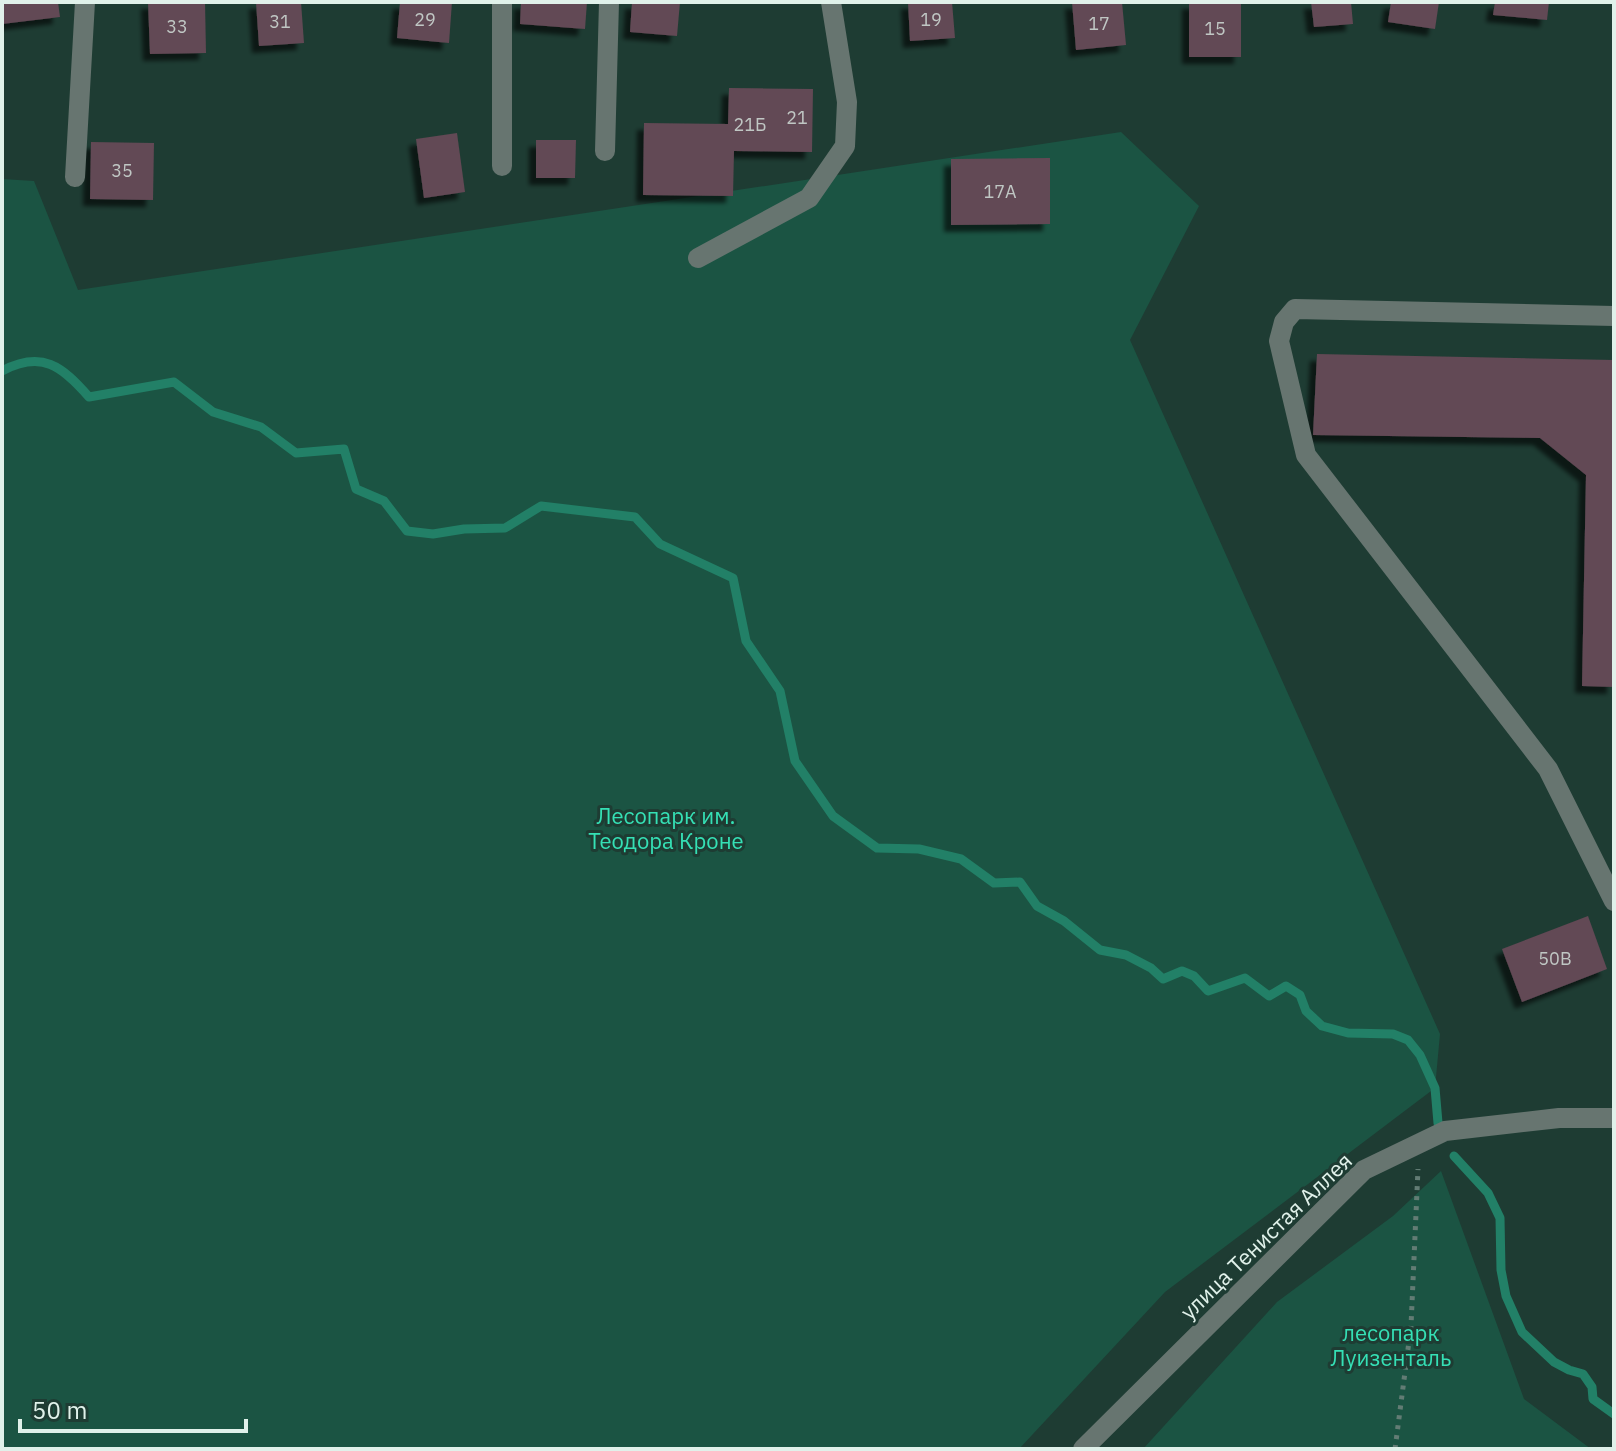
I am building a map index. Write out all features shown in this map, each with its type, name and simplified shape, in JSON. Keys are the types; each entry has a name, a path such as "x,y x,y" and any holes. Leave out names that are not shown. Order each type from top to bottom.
{"street":[{"path":"75,177 85,2"},
{"path":"502,2 502,166"},
{"path":"605,151 609,2"},
{"path":"698,258 809,198 845,146 847,102 831,2"},
{"path":"1614,316 1295,309 1284,322 1279,341 1306,455 1548,769 1614,901"},
{"name":"улица Тенистая Аллея","path":"1083,1449 1364,1170 1445,1131 1559,1118 1614,1118"}],"path":[{"path":"1395,1449 1411,1326 1419,1144"}],"green space":[{"name":"Лесопарк им. Теодора Кроне","path":"1121,132 1199,206 1130,340 1440,1034 1435,1088 1165,1292 1019,1449 2,1449 2,179 34,181 78,290"},
{"name":"лесопарк Луизенталь","path":"1441,1171 1524,1399 1591,1449 1143,1449 1277,1302 1393,1216"}],"building":[{"path":"2,2 58,2 60,17 2,24"},
{"path":"148,2 205,2 206,53 150,54"},
{"path":"256,2 301,2 304,43 259,46"},
{"path":"400,2 452,2 449,43 397,38"},
{"path":"521,2 587,2 585,29 520,24"},
{"path":"632,2 680,2 677,36 630,32"},
{"path":"908,2 952,2 955,38 910,41"},
{"path":"1072,2 1122,2 1126,45 1076,50"},
{"path":"1189,2 1241,2 1241,57 1189,57"},
{"path":"1311,2 1351,2 1353,24 1314,27"},
{"path":"1391,2 1439,2 1435,29 1388,22"},
{"path":"1495,2 1549,2 1547,20 1493,15"},
{"path":"729,88 813,89 812,152 734,151 733,196 643,195 644,123 728,124"},
{"path":"457,133 465,192 424,198 416,139"},
{"path":"536,140 576,140 575,178 536,178"},
{"path":"91,142 154,143 153,200 90,199"},
{"path":"1050,158 1050,224 951,225 951,159"},
{"path":"1317,354 1614,360 1614,687 1582,686 1586,475 1540,438 1313,435"},
{"path":"1588,916 1607,969 1522,1002 1502,949"}],"waterway":[{"path":"2,371 29,362 50,364 70,377 89,397 174,382 213,412 261,427 296,453 344,449 356,489 384,501 407,531 433,534 464,529 505,528 541,506 635,517 660,544 733,578 746,641 780,691 795,761 833,816 877,848 919,849 961,859 994,883 1020,882 1037,906 1064,921 1100,950 1126,955 1151,968 1163,979 1182,971 1194,976 1208,991 1245,978 1269,996 1286,986 1300,995 1306,1011 1322,1026 1348,1033 1393,1034 1408,1040 1420,1055 1435,1088 1438,1123"},
{"path":"1454,1156 1488,1193 1500,1218 1501,1270 1506,1296 1522,1332 1554,1362 1583,1374 1592,1387 1593,1399 1614,1414"}]}
